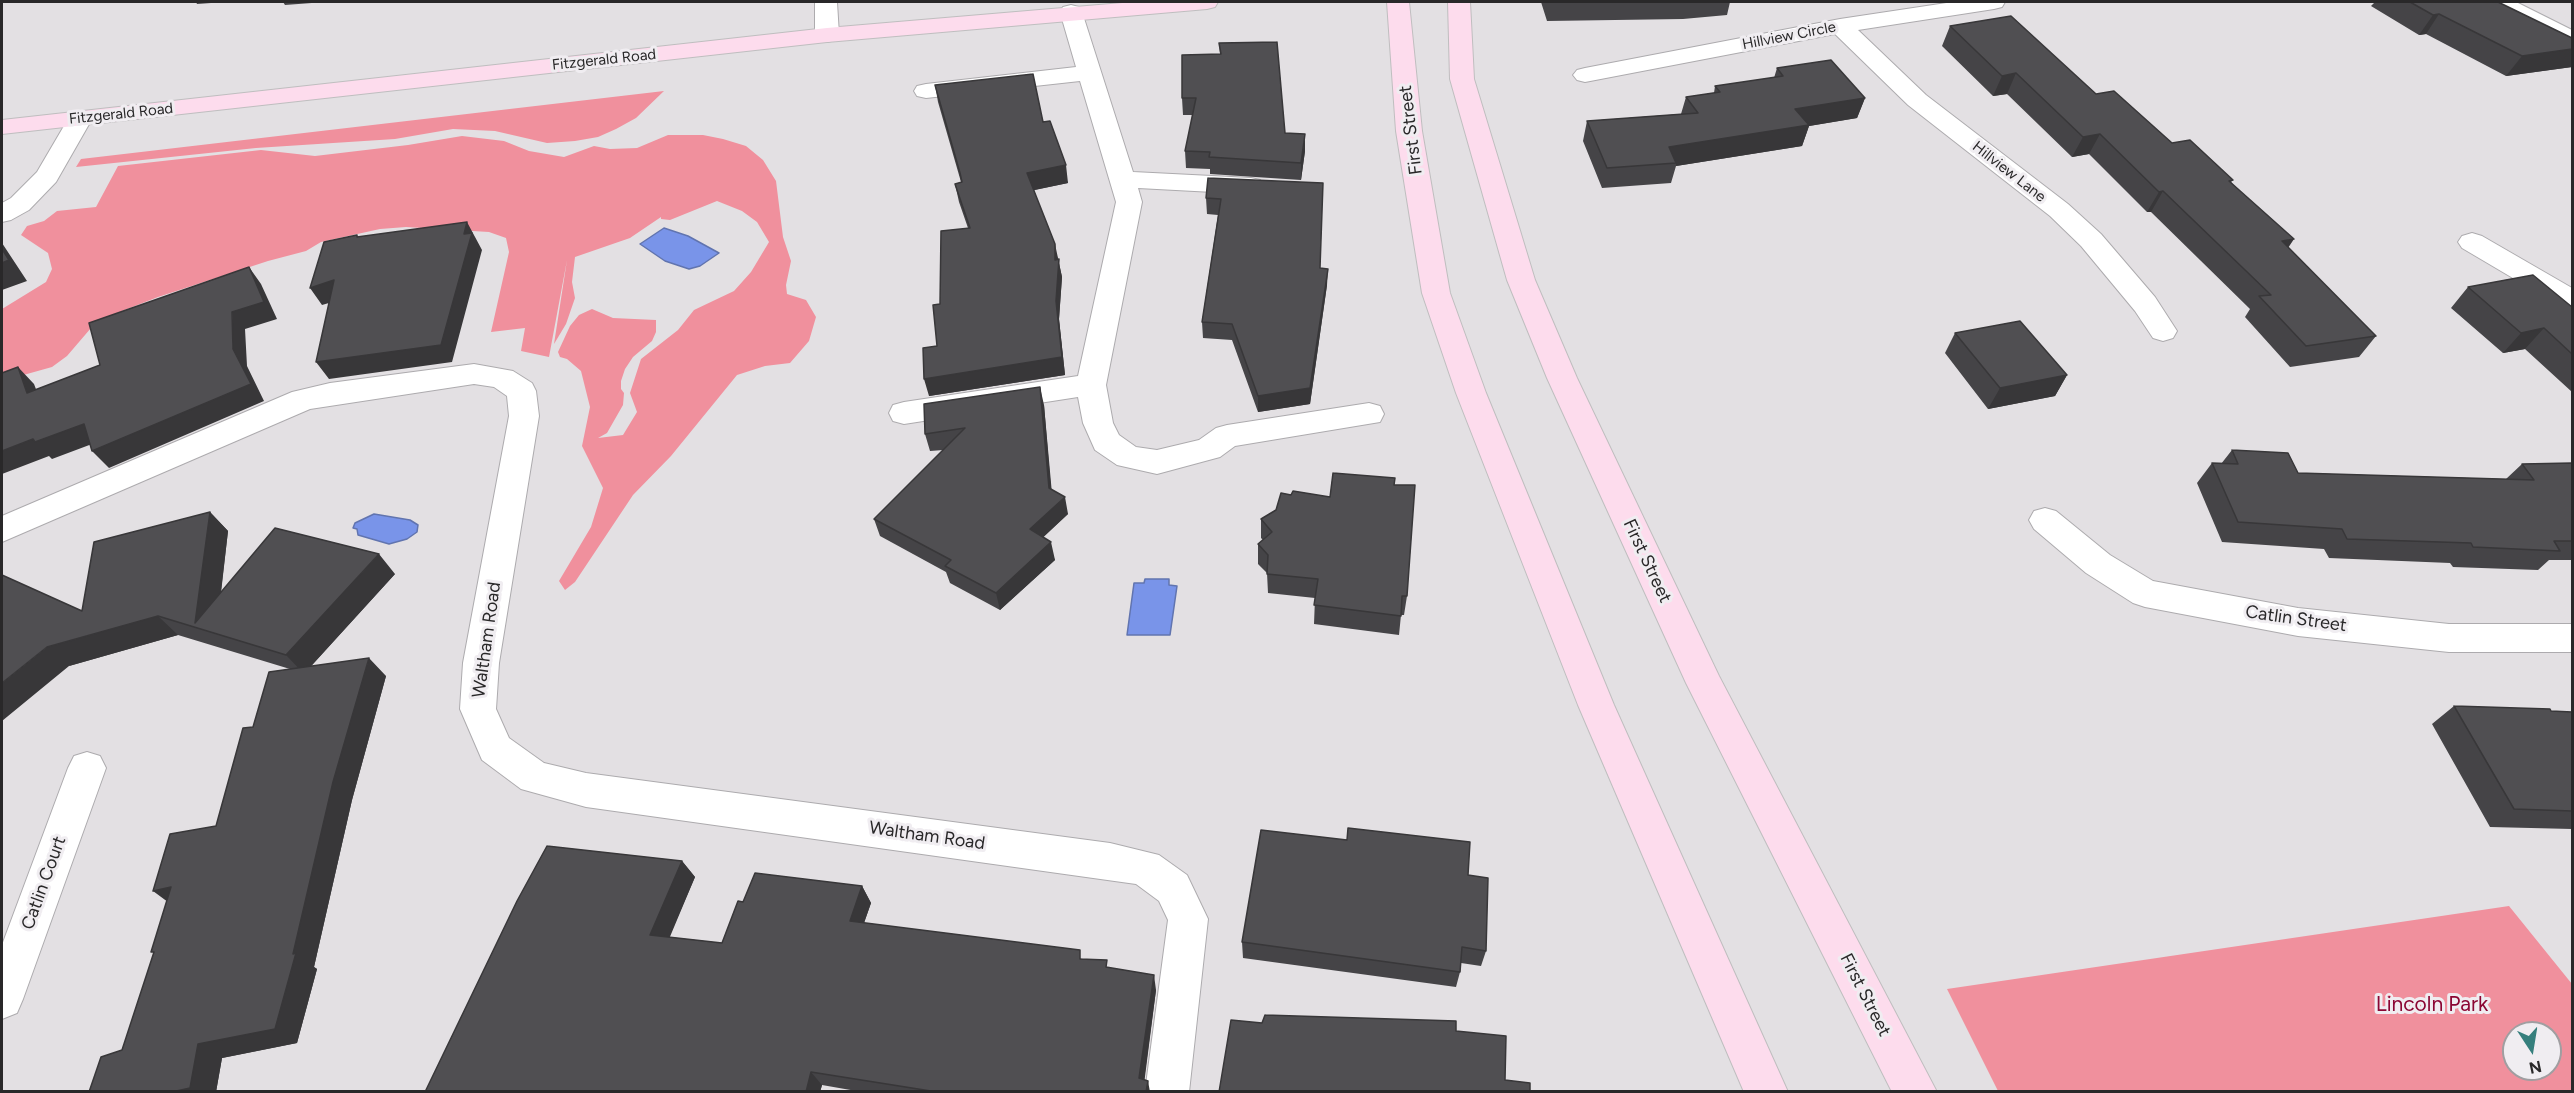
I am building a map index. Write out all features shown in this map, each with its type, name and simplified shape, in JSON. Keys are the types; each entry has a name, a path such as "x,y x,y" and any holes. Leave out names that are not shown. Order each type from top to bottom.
{"main road":[{"name":"Fitzgerald Road","path":"2,127 827,35 1071,12 1207,2"},
{"name":"First Street","path":"1398,2 1409,131 1436,294 1472,393 1596,705 1766,1092"},
{"name":"First Street","path":"1459,2 1462,79 1521,280 1563,378 1704,683 1915,1092"}],"street":[{"path":"826,2 827,35"},
{"name":"Hillview Circle","path":"1585,75 1840,26 1994,2"},
{"path":"2500,2 2572,39"},
{"path":"1071,12 1124,179 1129,202 1091,385 1098,423 1107,442 1128,457 1157,462 1209,449 1227,436 1369,414"},
{"name":"Hillview Lane","path":"1840,26 1917,100 2059,210 2091,240 2145,304 2163,331"},
{"path":"926,91 1090,73"},
{"path":"2,214 20,204 47,176 80,118"},
{"path":"1124,179 1272,188"},
{"path":"2472,242 2572,300"},
{"name":"Waltham Road","path":"2,530 303,400 330,394 474,374 502,378 521,391 524,416 481,663 478,709 495,749 534,777 586,789 1110,861 1145,868 1173,888 1188,919 1167,1092"},
{"path":"904,414 1091,385"},
{"name":"Catlin Street","path":"2045,520 2098,564 2145,593 2298,622 2449,638 2572,638"},
{"name":"Catlin Court","path":"2,999 87,768"}],"green space":[{"path":"664,91 636,118 598,137 575,141 547,143 495,131 453,129 395,139 256,148 76,167 81,159"},
{"path":"668,135 703,135 723,139 746,146 763,160 776,181 783,237 791,261 786,285 787,294 806,300 816,317 809,341 790,363 765,366 737,375 671,456 633,495 575,582 565,590 559,581 591,527 603,488 582,446 590,407 581,371 567,359 560,357 558,352 570,326 579,315 592,309 613,318 656,320 656,332 652,341 633,357 625,369 621,381 621,389 624,393 623,405 607,433 598,438 623,435 637,412 630,393 641,359 678,330 694,310 734,291 751,272 769,242 757,222 742,211 717,201 670,220 661,219 661,217 630,238 575,257 572,282 575,298 566,324 554,344 567,260 549,357 521,351 525,328 491,332 509,252 506,238 489,232 406,227 380,229 321,242 306,251 158,297 122,311 91,328 67,356 52,367 2,381 2,309 46,282 52,269 48,253 21,235 27,226 44,221 57,211 96,207 118,166 261,150 315,156 462,136 504,141 529,151 564,157 594,146 610,149 637,148"},
{"name":"Lincoln Park","path":"2509,906 2572,984 2572,1091 1998,1091 1947,989"}],"water":[{"path":"664,228 688,236 719,253 700,266 689,269 665,261 640,244"},
{"path":"374,514 410,520 418,525 417,532 407,539 389,544 358,535 357,529 353,528 355,523"},
{"path":"1145,579 1169,579 1169,585 1177,586 1170,635 1127,635 1134,583 1144,583"}],"building":[{"path":"2410,2 2498,2 2572,38 2572,49 2522,56"},
{"path":"2011,16 2096,94 2114,91 2172,143 2190,140 2233,180 2229,181 2294,239 2282,241 2376,336 2306,346 2259,296 2271,295 2100,134 2083,137 2016,73 2002,76 1950,26"},
{"path":"1277,42 1285,133 1305,134 1301,163 1209,157 1210,152 1185,151 1196,98 1182,98 1182,55 1221,54 1219,43"},
{"path":"1831,60 1865,98 1795,109 1809,125 1669,147 1676,163 1607,168 1587,121 1698,113 1686,97 1720,92 1715,86 1783,76 1777,68"},
{"path":"1033,74 1043,122 1050,121 1066,165 1027,173 1055,244 1055,260 1059,259 1056,301 1062,357 924,379 923,348 937,346 933,305 940,304 941,231 970,228 955,184 962,182 935,85"},
{"path":"1208,178 1323,183 1320,268 1328,269 1310,388 1258,396 1232,324 1202,322 1221,199 1206,198"},
{"path":"467,222 464,234 472,233 441,345 316,362 334,280 310,288 324,242 357,235 357,237"},
{"path":"2,249 9,260 2,263"},
{"path":"249,267 264,302 232,312 233,349 251,384 92,451 84,424 2,451 2,373 18,367 27,393 100,365 89,323"},
{"path":"2533,275 2572,307 2572,354 2544,328 2521,333 2468,287"},
{"path":"2020,321 2067,375 2000,388 1955,333"},
{"path":"1040,387 1049,488 1065,497 1030,529 1051,542 996,593 945,566 951,560 874,519 965,428 925,434 924,404"},
{"path":"2232,450 2288,453 2298,473 2534,480 2522,464 2572,463 2572,541 2554,541 2560,551 2473,547 2471,543 2347,539 2342,529 2238,522 2212,463 2238,464"},
{"path":"1333,473 1395,478 1394,485 1415,485 1407,596 1402,596 1401,616 1314,605 1318,579 1267,574 1268,555 1258,544 1272,532 1261,519 1276,510 1281,493 1291,495 1293,491 1330,497"},
{"path":"210,512 195,623 275,528 379,554 286,655 158,616 47,647 2,683 2,575 82,611 94,542"},
{"path":"369,658 333,782 293,954 296,953 275,1029 198,1044 190,1088 172,1092 89,1092 101,1057 122,1050 154,952 151,952 171,887 153,891 170,834 216,826 243,728 253,727 269,672"},
{"path":"2454,706 2550,709 2551,711 2572,712 2572,811 2514,809"},
{"path":"1348,828 1470,842 1468,875 1488,878 1486,951 1462,947 1460,972 1242,942 1261,830 1347,840"},
{"path":"547,846 682,861 650,935 722,943 738,901 743,902 755,873 862,886 850,921 1080,950 1080,959 1107,960 1106,967 1154,975 1139,1078 1148,1081 1146,1092 937,1092 811,1072 806,1092 425,1092 517,901"},
{"path":"1265,1015 1456,1021 1456,1031 1506,1036 1505,1080 1530,1083 1530,1092 1219,1092 1231,1020 1262,1023"}]}
